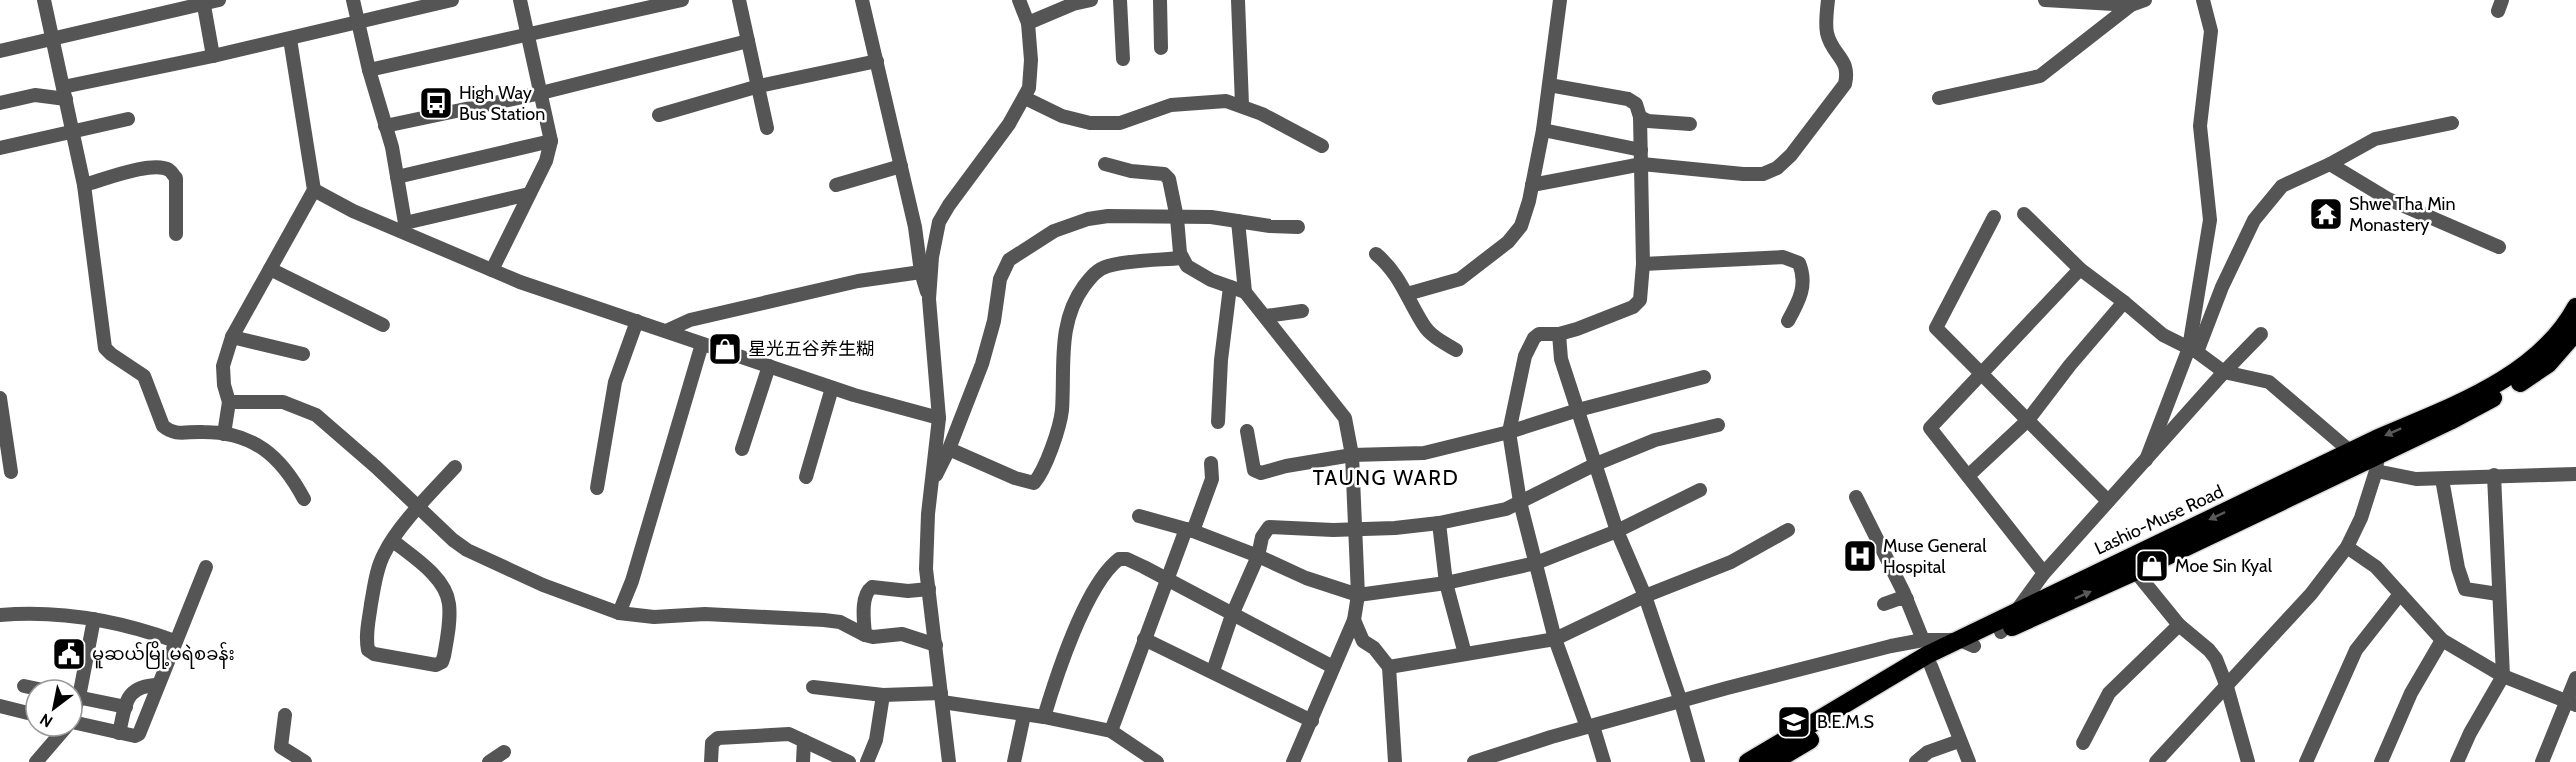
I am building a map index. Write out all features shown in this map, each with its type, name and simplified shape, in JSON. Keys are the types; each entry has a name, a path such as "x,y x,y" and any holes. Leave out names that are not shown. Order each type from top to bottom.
{"highway":[{"name":"Lashio-Muse Road","path":"1748,762 1927,655 2001,632 2351,452 2444,410 2517,372 2540,354 2558,335 2576,307"},
{"name":"Lashio-Muse Road","path":"1773,762 2012,614 2377,462 2526,380 2574,341"}],"street":[{"path":"44,0 84,185 105,348 144,376 163,426 168,431 176,434 202,432 224,434 255,444 274,456 291,474 304,499"},
{"path":"0,51 219,0"},
{"path":"353,0 397,177 403,227"},
{"path":"0,103 35,95 64,93 452,0"},
{"path":"492,270 546,160 551,141 520,0"},
{"path":"369,70 682,0"},
{"path":"739,0 768,128"},
{"path":"862,0 915,227 921,272 929,299"},
{"path":"949,762 926,569 931,483 939,418 929,299 932,257 939,222 1025,98 1031,76 1028,23 1018,0"},
{"path":"1028,23 1072,4 1091,0"},
{"path":"1120,0 1123,59"},
{"path":"1160,0 1161,48"},
{"path":"1238,0 1242,105"},
{"path":"1407,294 1460,279 1508,242 1521,226 1543,130 1560,0"},
{"path":"1532,185 1642,164 1743,174 1763,174 1777,168 1791,155 1845,84 1847,73 1843,58 1835,52 1826,31 1828,0"},
{"path":"2045,0 2131,5"},
{"path":"1939,98 2040,76 2131,5 2145,0"},
{"path":"2193,350 2210,220 2200,126 2211,31 2204,0"},
{"path":"203,2 213,56"},
{"path":"224,434 229,402 224,385 223,366 232,337 314,190 290,39"},
{"path":"385,126 541,93 748,41"},
{"path":"659,115 759,86 877,61"},
{"path":"1549,85 1628,99 1636,104 1640,117 1643,264 1640,300 1633,307 1559,334 1539,334 1531,342 1525,356 1509,432 1520,502 1555,639 1604,762"},
{"path":"1025,98 1062,116 1090,123 1120,123 1171,105 1226,101 1242,105 1322,146"},
{"path":"1640,117 1648,121 1690,124"},
{"path":"0,148 128,119"},
{"path":"2146,460 2193,350 2254,220 2282,186 2330,164 2375,139 2452,123"},
{"path":"1543,130 1641,150"},
{"path":"397,177 551,141"},
{"path":"1105,164 1131,171 1164,174 1170,182 1182,258 1195,272 1245,292 1345,418 1352,456 1358,595 1354,620 1293,762"},
{"path":"2330,164 2388,199 2499,247"},
{"path":"836,185 901,166"},
{"path":"84,185 140,169 155,167 169,170 176,178 176,234"},
{"path":"314,190 353,211 403,227 520,282 832,388 939,418"},
{"path":"403,227 529,194"},
{"path":"2024,214 2080,269 2163,335 2193,350 2224,372 2269,382 2351,452"},
{"path":"931,483 949,450 982,364 994,321 1000,279 1009,260 1054,231 1088,219 1108,216 1211,217 1270,226 1298,227"},
{"path":"1994,217 1936,328 2108,501"},
{"path":"1238,221 1245,292"},
{"path":"1376,254 1389,265 1423,325 1439,340 1456,350"},
{"path":"1643,264 1783,257 1799,263 1804,276 1796,307 1788,321"},
{"path":"949,450 1015,478 1034,483 1059,427 1062,411 1063,349 1068,314 1078,295 1094,273 1108,266 1182,258"},
{"path":"270,269 383,325"},
{"path":"2044,573 1930,428 2080,269"},
{"path":"666,331 690,320 858,281 921,272"},
{"path":"1218,422 1221,360 1230,287"},
{"path":"1968,476 2028,420 2070,365 2124,302"},
{"path":"1266,316 1302,311"},
{"path":"597,488 615,382 637,321"},
{"path":"1559,334 1561,359 1617,531 1645,596 1681,702 1698,762"},
{"path":"2001,632 2044,573 2224,372 2261,334"},
{"path":"232,337 303,354"},
{"path":"619,614 632,581 702,344"},
{"path":"742,449 769,366"},
{"path":"1247,431 1254,470 1257,473 1352,456 1424,453 1509,432 1578,410 1704,377"},
{"path":"806,477 832,388"},
{"path":"0,398 11,472"},
{"path":"229,402 283,402 316,415 453,540 467,550 543,585 619,614 654,617 705,614 824,620 840,622 873,637 902,634 936,645"},
{"path":"1213,672 1232,615 1258,556 1262,537 1269,527 1333,530 1395,528 1438,523 1506,509 1596,464 1655,440 1718,425"},
{"path":"2156,762 2311,594 2347,547 2361,518 2377,462 2416,479 2576,474"},
{"path":"1111,731 1167,579 1212,479 1211,463"},
{"path":"393,541 423,565 444,588 449,602 444,656 442,662 436,665 381,656 368,650 365,637 384,554 393,541 419,507 455,467"},
{"path":"2457,762 2470,733 2503,676 2494,475"},
{"path":"2442,479 2458,568 2465,589 2498,594"},
{"path":"1138,516 1189,530 1258,556 1306,578 1358,595 1446,583 1536,562 1617,531 1700,490"},
{"path":"1856,497 1907,599 1923,640"},
{"path":"1438,523 1446,583 1465,654"},
{"path":"1389,667 1555,639 1645,596 1731,562 1788,530"},
{"path":"2347,547 2376,567 2442,640 2503,676 2572,703"},
{"path":"1044,717 1055,681 1089,601 1113,564 1119,559 1127,559 1167,579 1333,667"},
{"path":"2130,565 2179,625 2209,650 2216,659 2227,687 2247,762"},
{"path":"84,725 135,736 139,734 206,567"},
{"path":"865,635 866,597 868,590 872,587 908,591 929,589"},
{"path":"2306,762 2356,650 2400,594"},
{"path":"1884,604 1898,599 1907,599"},
{"path":"0,615 25,613 94,619 153,633 175,641"},
{"path":"79,678 94,619"},
{"path":"1354,620 1363,641 1374,648 1389,667 1395,762"},
{"path":"2083,743 2109,693 2179,625"},
{"path":"1144,639 1312,720"},
{"path":"1474,762 1590,726 1891,646 1923,640 1967,643"},
{"path":"2381,762 2411,693 2442,640"},
{"path":"1931,666 1969,762"},
{"path":"2542,762 2572,703 2576,678"},
{"path":"119,733 133,690 141,686 158,685"},
{"path":"813,687 883,695 942,697 1111,731 1156,762"},
{"path":"867,762 876,740 883,695"},
{"path":"84,698 126,707"},
{"path":"0,706 24,712"},
{"path":"285,715 281,747 305,762"},
{"path":"1014,762 1024,715"},
{"path":"711,762 712,743 718,738 789,734 849,762"},
{"path":"36,762 57,738"},
{"path":"802,762 804,741"},
{"path":"1916,762 1928,752 1959,741"},
{"path":"489,762 504,752"}],"place":[{"name":"High Way Bus Station","path":"436,103"},
{"name":"Shwe Tha Min Monastery","path":"2326,214"},
{"name":"星光五谷养生糊","path":"725,349"},
{"name":"Muse General Hospital","path":"1860,556"},
{"name":"Moe Sin Kyal","path":"2152,566"},
{"name":"မူဆယ်မြို့မရဲစခန်း","path":"69,654"},
{"name":"B.E.M.S","path":"1794,722"}],"district":[{"name":"TAUNG WARD","path":"1386,478"}]}
